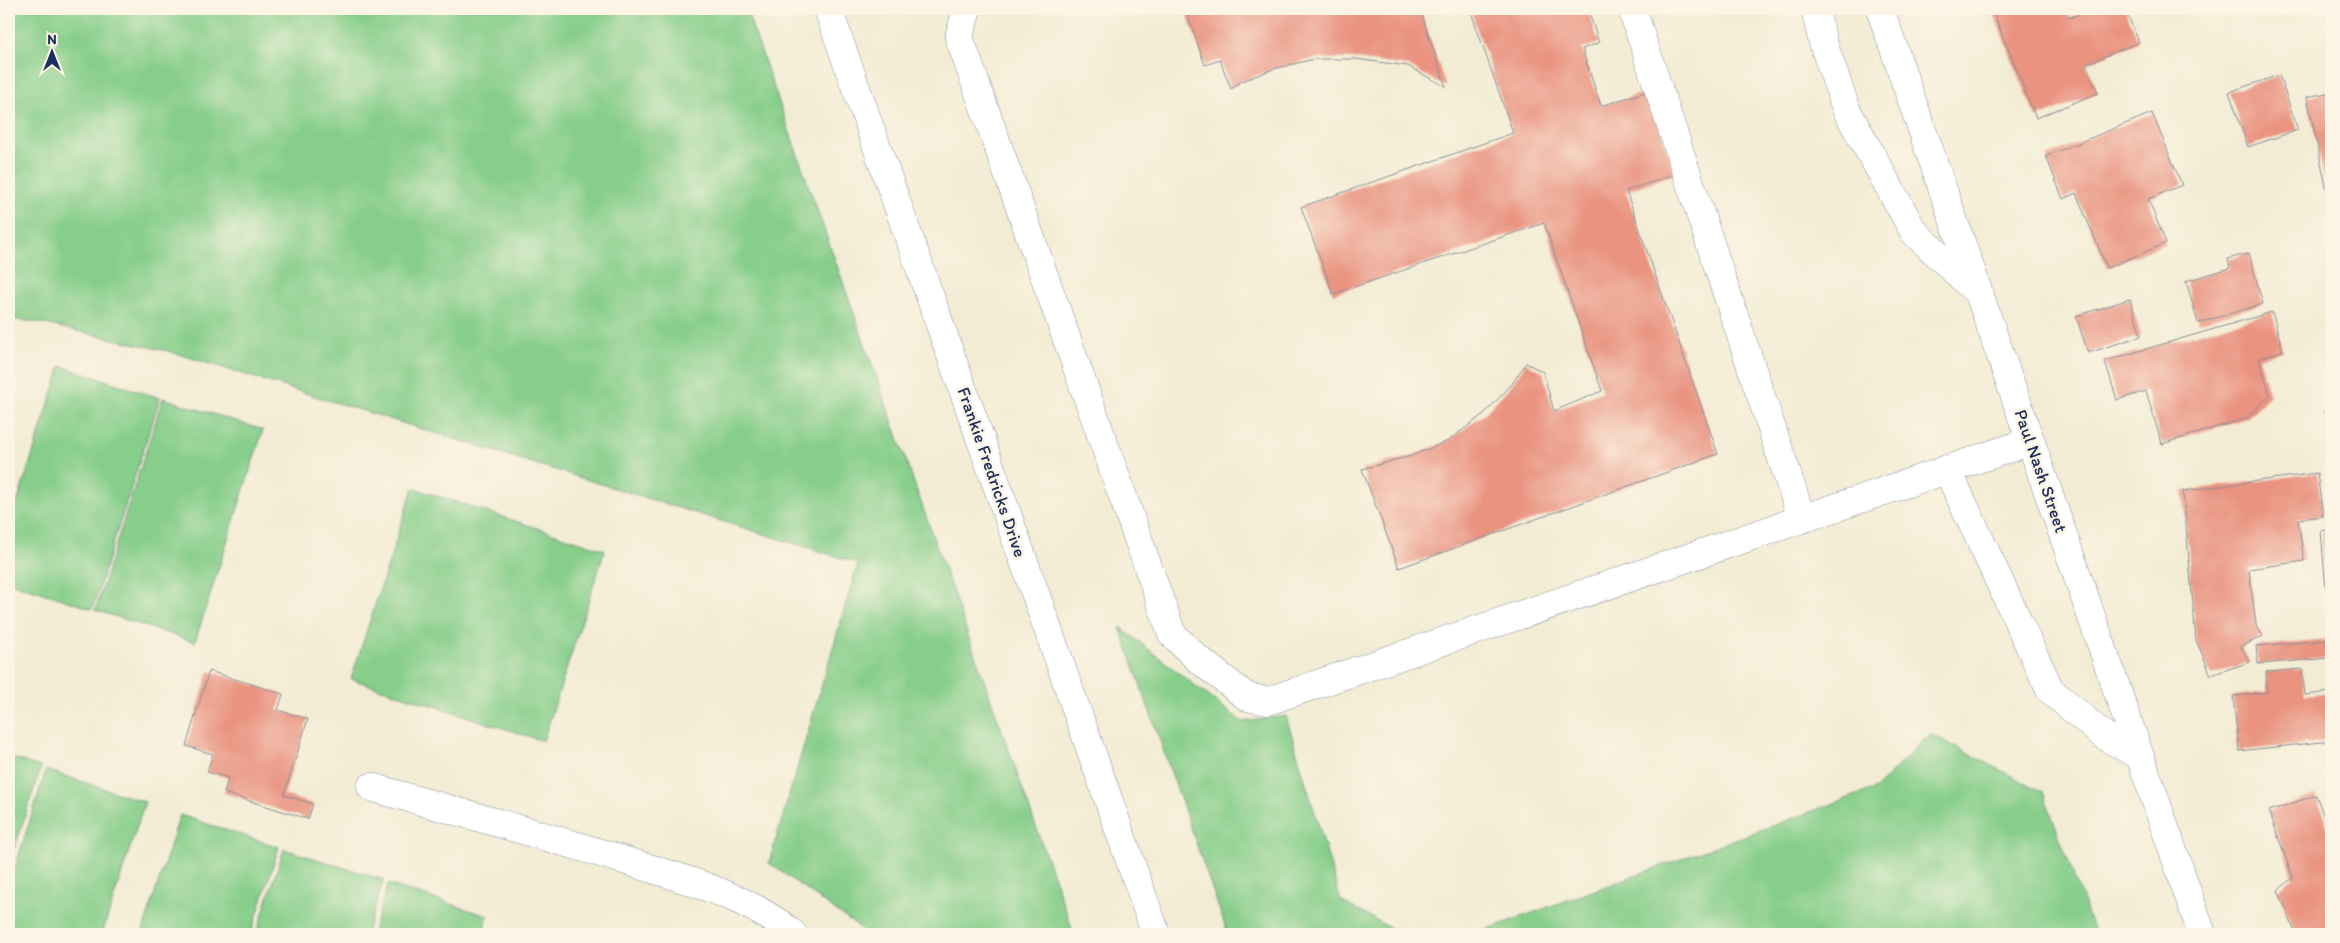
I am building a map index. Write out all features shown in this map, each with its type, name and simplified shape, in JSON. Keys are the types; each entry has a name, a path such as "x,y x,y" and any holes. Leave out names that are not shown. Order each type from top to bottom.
{"street":[{"name":"Frankie Fredricks Drive","path":"828,9 1156,934"},
{"path":"968,9 959,37 1172,634 1198,659 1247,697 1268,701 2030,441"},
{"path":"1632,9 1802,519"},
{"path":"1816,9 1823,43 1848,111 1914,232 1979,294"},
{"name":"Paul Nash Street","path":"1880,9 2202,934"},
{"path":"1947,469 2050,690 2103,735 2140,756"},
{"path":"371,787 578,846 715,889 782,925 793,934"}],"green space":[{"path":"9,9 746,9 1074,934 868,934 769,863 858,563 168,351 36,322 9,319"},
{"path":"61,366 160,398 92,609 9,582 9,528"},
{"path":"163,398 263,430 195,642 95,610"},
{"path":"413,488 605,550 543,741 351,679"},
{"path":"1120,627 1242,722 1286,716 1341,901 1401,934 1228,934"},
{"path":"1930,734 2043,792 2095,934 1474,934 1876,788"},
{"path":"9,757 41,767 9,865"},
{"path":"46,770 145,802 102,934 9,934 9,886"},
{"path":"180,815 279,847 251,934 142,934"},
{"path":"284,849 384,880 366,934 256,934"},
{"path":"388,884 488,916 482,934 372,934"}],"building":[{"path":"1185,9 1420,9 1446,87 1408,66 1355,59 1314,59 1273,69 1240,82 1231,89 1220,60 1205,65"},
{"path":"1470,9 1588,9 1599,43 1582,49 1601,106 1648,91 1675,174 1626,191 1718,454 1399,568 1362,469 1411,456 1448,441 1485,413 1512,384 1526,363 1543,372 1554,411 1602,391 1544,223 1333,294 1301,207 1513,133"},
{"path":"2001,9 2066,9 2069,18 2091,9 2125,9 2139,42 2086,64 2098,93 2036,118 1993,12"},
{"path":"2279,75 2298,130 2248,147 2229,92"},
{"path":"2331,92 2331,190 2327,191 2307,97"},
{"path":"2152,113 2182,185 2148,199 2166,243 2107,268 2076,193 2063,199 2046,156"},
{"path":"2249,253 2263,304 2198,323 2186,281 2230,268 2228,259"},
{"path":"2130,299 2141,336 2088,353 2076,316"},
{"path":"2272,312 2283,351 2259,358 2270,395 2247,418 2162,444 2146,391 2117,400 2105,361"},
{"path":"2331,409 2331,428 2325,411"},
{"path":"2317,473 2323,516 2298,519 2304,561 2249,569 2256,625 2263,636 2241,647 2250,662 2211,675 2196,640 2183,491"},
{"path":"2331,529 2331,588 2326,590 2321,531"},
{"path":"2330,640 2331,658 2258,664 2256,646"},
{"path":"2302,669 2305,695 2331,692 2331,741 2239,751 2233,696 2267,692 2266,672"},
{"path":"209,671 283,694 278,710 308,719 284,795 313,804 308,819 224,793 228,778 207,772 213,754 186,746"},
{"path":"2316,795 2331,836 2331,934 2296,934 2278,890 2293,878 2269,811"}]}
